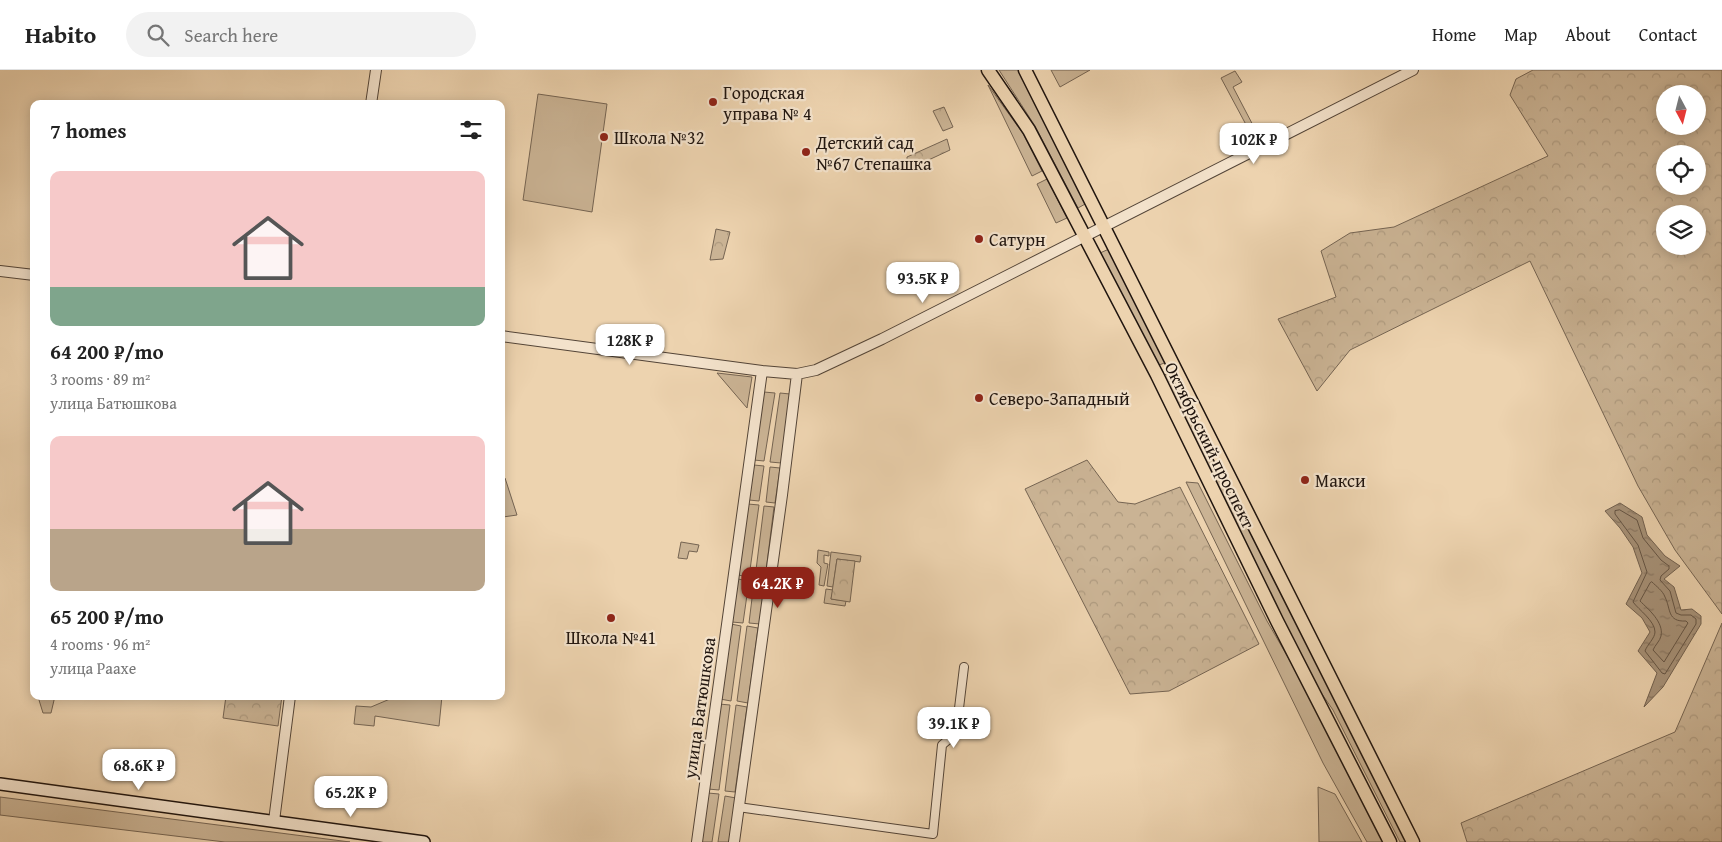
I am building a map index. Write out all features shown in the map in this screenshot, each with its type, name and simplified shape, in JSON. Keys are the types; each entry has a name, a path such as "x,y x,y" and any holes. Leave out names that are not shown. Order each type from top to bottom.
{"main road":[{"name":"Октябрьский проспект","path":"988,70 1029,130 1157,375 1277,621 1390,842"},
{"name":"Октябрьский проспект","path":"1025,70 1413,842"},
{"path":"1157,375 1161,369 1168,366 1175,368"},
{"path":"0,784 424,842"}],"street":[{"path":"372,100 376,70"},
{"path":"505,337 762,371 797,374 816,370 1413,70"},
{"path":"0,271 30,275"},
{"name":"улица Батюшкова","path":"697,842 762,371"},
{"path":"734,842 797,374"},
{"path":"738,807 933,834 942,745 956,733 964,667"},
{"path":"274,821 289,700"}],"green space":[{"path":"999,70 1019,70 1087,203 1078,208 1035,126"},
{"path":"1051,70 1090,70 1060,87"},
{"path":"1533,70 1722,70 1722,614 1675,550 1638,486 1530,261 1350,350 1317,391 1278,319 1336,297 1321,251 1350,233 1394,227 1548,156 1510,95 1516,79"},
{"path":"1235,71 1242,82 1233,87 1256,131 1251,134 1221,78"},
{"path":"988,85 1024,135 1042,171 1032,176"},
{"path":"538,94 607,104 592,212 523,200"},
{"path":"944,107 953,127 943,131 933,111"},
{"path":"947,139 950,150 907,170 907,157"},
{"path":"1047,179 1067,218 1056,223 1037,184"},
{"path":"716,229 730,232 723,259 710,260"},
{"path":"1109,249 1167,362 1159,365 1100,253"},
{"path":"1169,371 1172,372 1406,842 1400,842 1333,710 1313,681 1164,376"},
{"path":"717,373 752,377 747,408"},
{"path":"764,392 775,393 764,461 754,460"},
{"path":"780,393 790,394 781,463 770,462"},
{"path":"1087,460 1118,502 1135,504 1180,487 1259,644 1169,691 1130,694 1025,489"},
{"path":"754,465 764,466 759,501 749,500"},
{"path":"770,467 780,468 775,503 766,502"},
{"path":"505,478 517,515 505,517"},
{"path":"1186,482 1198,483 1267,621 1334,737 1387,842 1367,842 1323,763"},
{"path":"748,504 759,505 749,577 738,575"},
{"path":"764,506 774,507 765,579 755,578"},
{"path":"681,542 699,545 697,552 689,551 687,559 678,558"},
{"path":"818,550 829,552 829,556 824,555 824,563 828,564 824,586 819,585 821,567 817,563"},
{"path":"831,552 861,556 860,562 837,559 833,587 827,586"},
{"path":"837,559 855,561 850,602 831,599"},
{"path":"738,579 749,581 743,623 732,622"},
{"path":"754,582 765,583 760,624 749,623"},
{"path":"826,589 833,590 831,599 846,601 845,606 824,603"},
{"path":"1722,623 1722,842 1467,842 1461,823 1675,732"},
{"path":"731,624 741,626 731,701 720,699"},
{"path":"747,626 758,628 748,703 737,701"},
{"path":"39,700 54,700 51,713 43,713"},
{"path":"225,700 281,700 278,726 223,718"},
{"path":"388,700 442,700 439,726 375,716 374,726 354,724 356,706 371,707"},
{"path":"719,704 730,705 719,790 708,789"},
{"path":"736,705 747,707 735,792 725,791"},
{"path":"1318,787 1335,794 1362,842 1319,842"},
{"path":"708,793 719,794 712,842 701,842"},
{"path":"725,796 736,798 729,842 718,842"},
{"path":"0,797 350,842 225,842 0,815"}],"water":[{"path":"1620,503 1642,517 1647,535 1665,556 1680,566 1664,579 1674,587 1681,610 1692,609 1701,616 1701,624 1663,687 1644,707 1657,673 1638,651 1650,632 1642,618 1626,604 1642,573 1633,547 1605,511"}],"place":[{"name":"Городская управа № 4","path":"713,102"},
{"name":"Школа №32","path":"604,137"},
{"name":"Детский сад №67 Степашка","path":"806,152"},
{"name":"Сатурн","path":"979,239"},
{"name":"Северо-Западный","path":"979,398"},
{"name":"Макси","path":"1305,480"},
{"name":"Школа №41","path":"611,618"}]}
